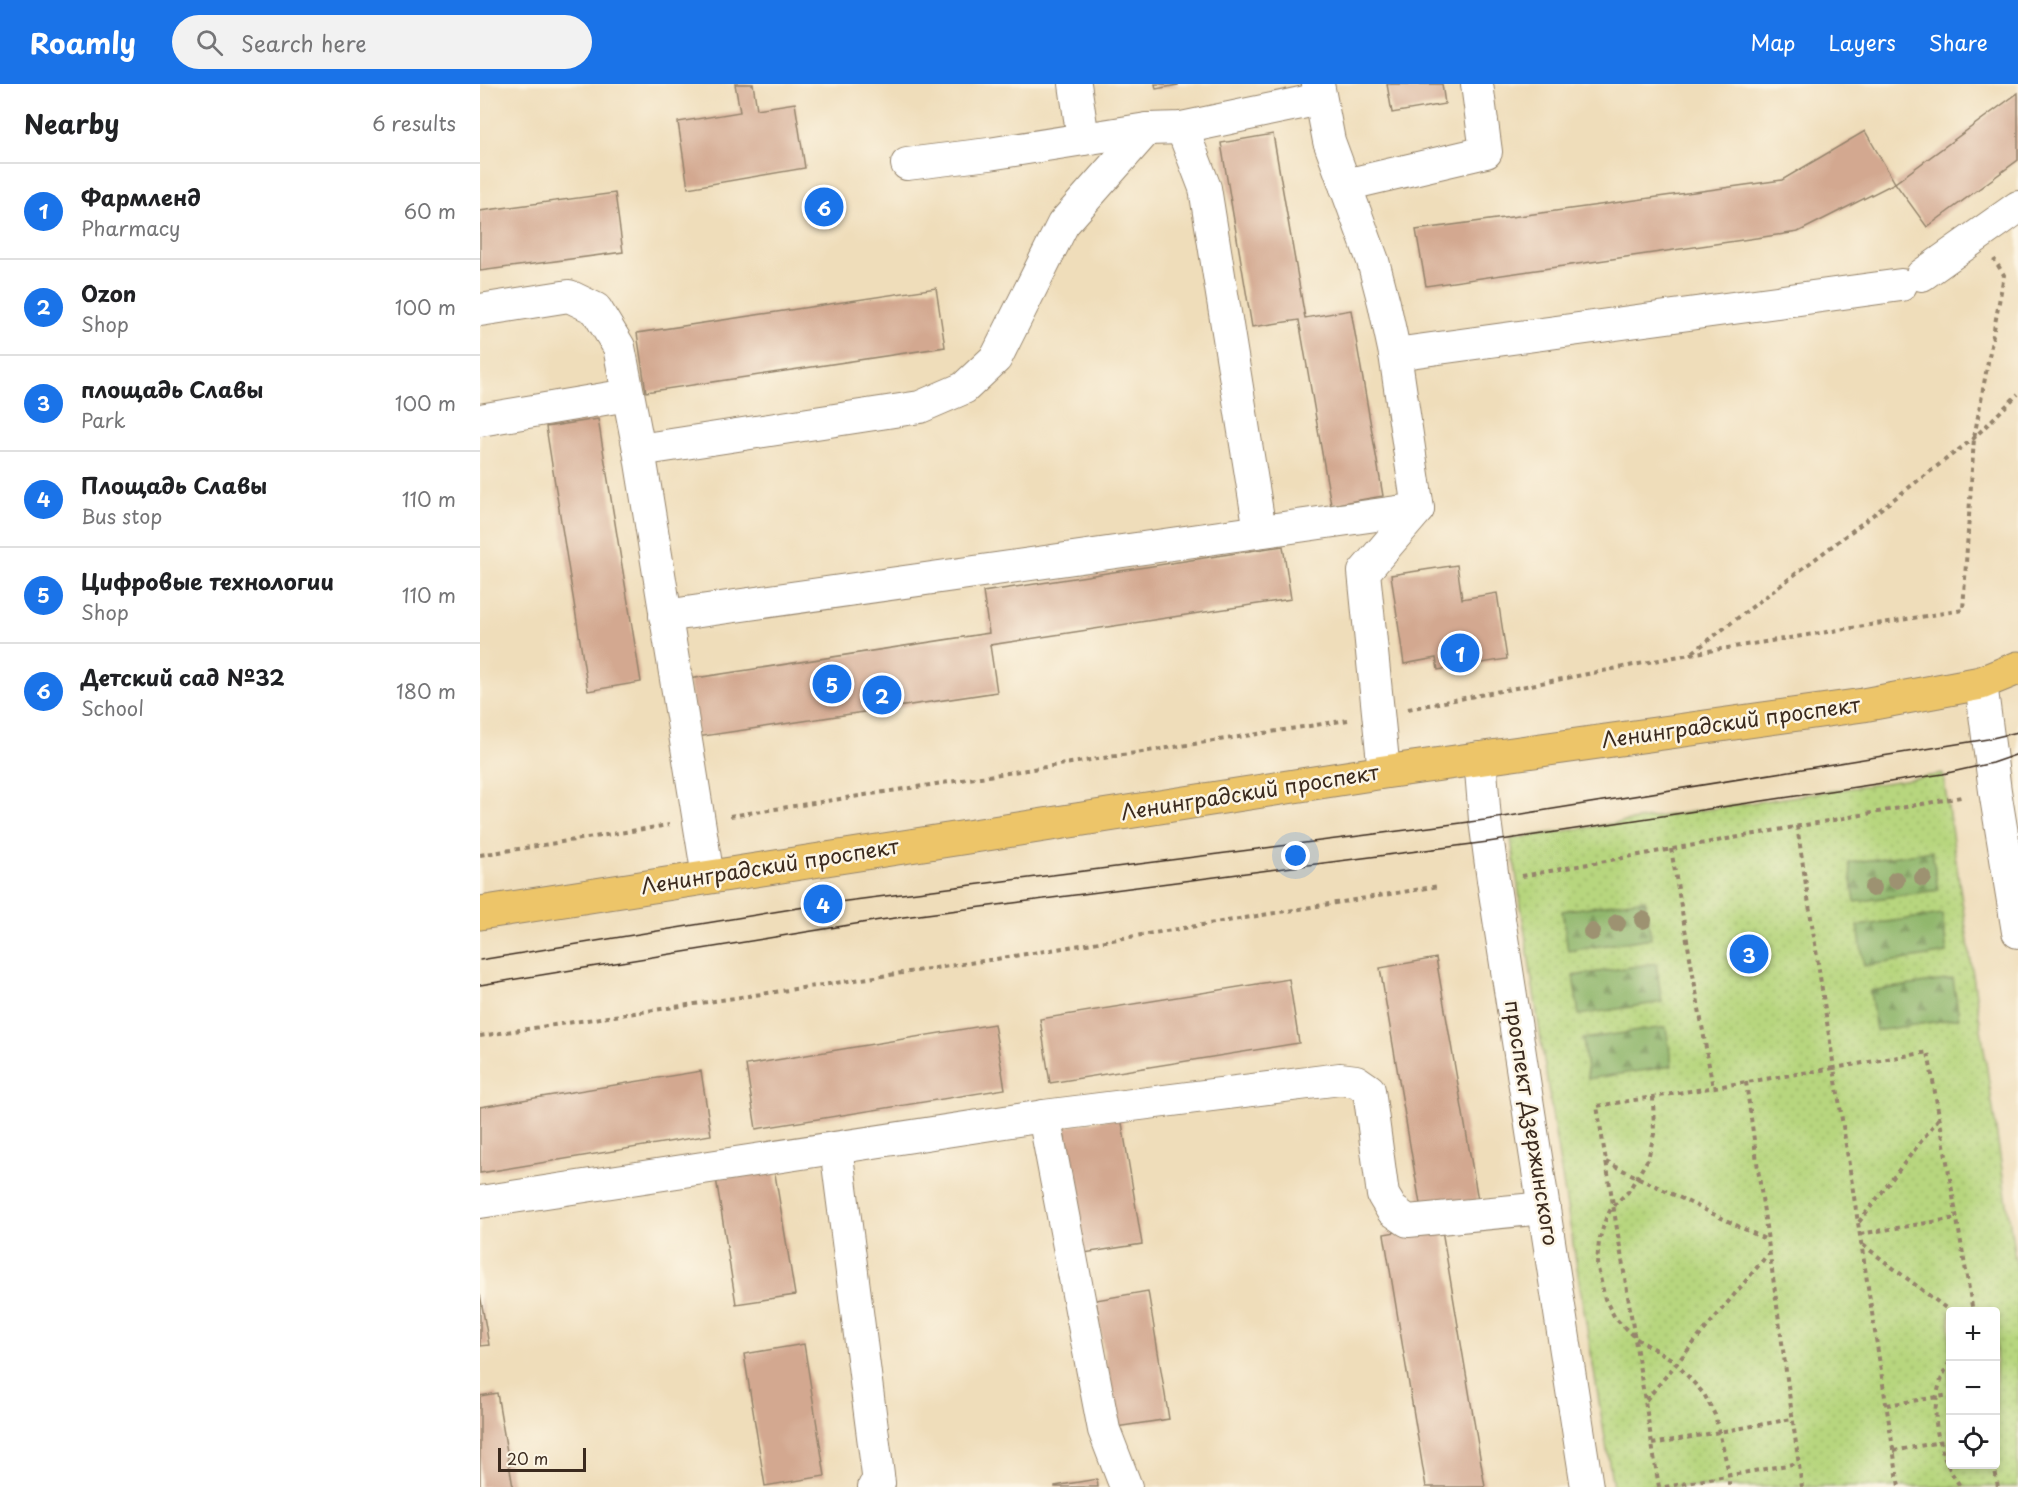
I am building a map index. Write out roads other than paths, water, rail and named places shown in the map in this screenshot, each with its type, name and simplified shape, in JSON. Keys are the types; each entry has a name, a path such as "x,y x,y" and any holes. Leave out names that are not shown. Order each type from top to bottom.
{"main road":[{"name":"Ленинградский проспект","path":"480,913 1384,772 1863,705 1981,683 2018,668"}],"street":[{"path":"1074,84 1083,139"},
{"path":"1345,185 1486,152 1477,84"},
{"path":"907,164 989,154 1147,129 1182,128 1319,92 1329,141 1372,261 1395,354 1418,508 1364,573 1384,772"},
{"path":"1182,128 1205,188 1260,531"},
{"path":"639,450 920,407 964,388 996,358 1063,224 1147,129"},
{"path":"1395,354 1911,280 1980,236 2018,207"},
{"path":"480,310 569,296 596,309 619,347 639,450 708,877"},
{"path":"480,420 628,395"},
{"path":"665,616 1418,508"},
{"path":"1981,683 1995,791 2018,932"},
{"name":"проспект Дзержинского","path":"1480,758 1493,879 1587,1487"},
{"path":"480,1202 1044,1116 1340,1079 1356,1081 1369,1090 1383,1195 1392,1210 1408,1221 1544,1208"},
{"path":"1044,1116 1104,1430 1126,1487"},
{"path":"836,1148 879,1484 874,1487"}],"tram line":[{"path":"480,960 823,904 1485,820 1988,739 2018,732"},
{"path":"480,985 880,920 1488,842 1943,774 1992,763 2018,754"}],"place":[{"name":"Детский сад №32","path":"824,207"},
{"name":"Фармленд","path":"1460,653"},
{"name":"Цифровые технологии","path":"832,684"},
{"name":"Ozon","path":"882,695"},
{"name":"Площадь Славы","path":"823,904"},
{"name":"площадь Славы","path":"1749,954"}]}
